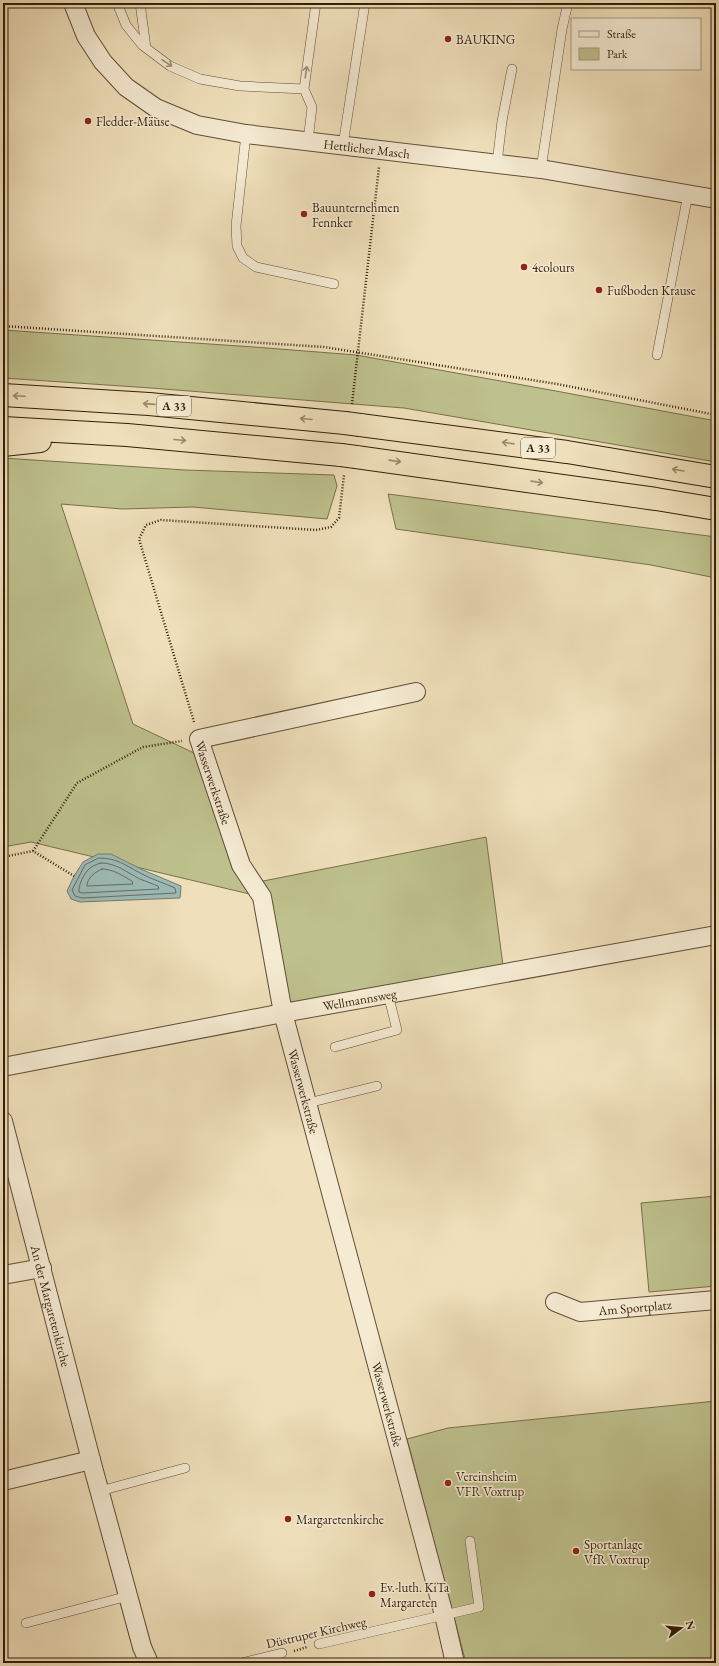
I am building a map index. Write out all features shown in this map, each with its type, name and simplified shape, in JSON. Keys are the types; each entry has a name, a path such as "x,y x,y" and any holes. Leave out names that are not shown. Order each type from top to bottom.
{"highway":[{"name":"A 33","path":"3,395 149,404 352,424 470,438 567,452 716,477"},
{"path":"3,428 127,435 349,456 656,499 716,509"},
{"path":"3,445 127,435"}],"street":[{"name":"Hettlicher Masch","path":"73,3 86,36 103,62 126,87 156,108 197,126 246,134 541,169 716,199"},
{"name":"Wasserwerkstraße","path":"416,692 199,739 241,865 262,897 283,1013 444,1615 455,1663"},
{"name":"Wellmannsweg","path":"3,1067 283,1013 716,935"},
{"name":"An der Margaretenkirche","path":"3,1121 91,1460 142,1647 149,1663"},
{"path":"3,1275 42,1268"},
{"name":"Am Sportplatz","path":"556,1302 580,1312 716,1300"},
{"path":"3,1481 91,1460"}],"lane":[{"path":"116,3 126,25 142,45 170,66 200,79 240,86 304,89"},
{"path":"140,3 146,48"},
{"path":"308,141 312,107 304,89 316,3"},
{"path":"344,145 364,3"},
{"path":"541,169 562,29 568,3"},
{"path":"497,163 502,121 512,69"},
{"path":"246,134 236,226 237,246 243,258 256,267 334,284"},
{"path":"657,355 688,194"},
{"path":"335,1047 397,1030 388,994"},
{"path":"308,1103 377,1086"},
{"path":"100,1491 185,1468"},
{"name":"Düstruper Kirchweg","path":"319,1644 478,1607 470,1541"},
{"path":"26,1623 128,1596"},
{"name":"Düstruper Kirchweg","path":"241,1663 282,1654"}],"path":[{"path":"3,326 324,347 557,384 716,415"},
{"path":"33,851 77,783 143,747 199,739"},
{"path":"3,857 33,851 74,876"},
{"name":"Düstruper Kirchweg","path":"282,1654 319,1644"}],"green space":[{"path":"3,330 356,355 556,391 716,421 716,462 404,408 3,378"},
{"path":"3,458 185,470 334,475 337,486 327,519 193,507 122,509 61,504 133,724 194,753 241,865 253,883 486,837 504,973 283,1013 262,897 31,842 3,847"},
{"path":"388,494 716,537 716,578 651,565 396,529"},
{"path":"716,1196 716,1286 649,1292 641,1203"},
{"name":"Sportanlage VfR Voxtrup","path":"716,1401 716,1663 466,1663 407,1439 448,1428"}],"water":[{"path":"98,854 111,854 143,870 181,886 180,898 80,902 71,899 67,891 74,876 83,862"}],"place":[{"name":"BAUKING","path":"448,39"},
{"name":"Fledder-Mäuse","path":"88,121"},
{"name":"Bauunternehmen Fennker","path":"304,214"},
{"name":"4colours","path":"524,267"},
{"name":"Fußboden Krause","path":"599,290"},
{"name":"Vereinsheim VFR Voxtrup","path":"448,1483"},
{"name":"Margaretenkirche","path":"288,1519"},
{"name":"Sportanlage VfR Voxtrup","path":"576,1551"},
{"name":"Ev.-luth. KiTa Margareten","path":"372,1594"}]}
